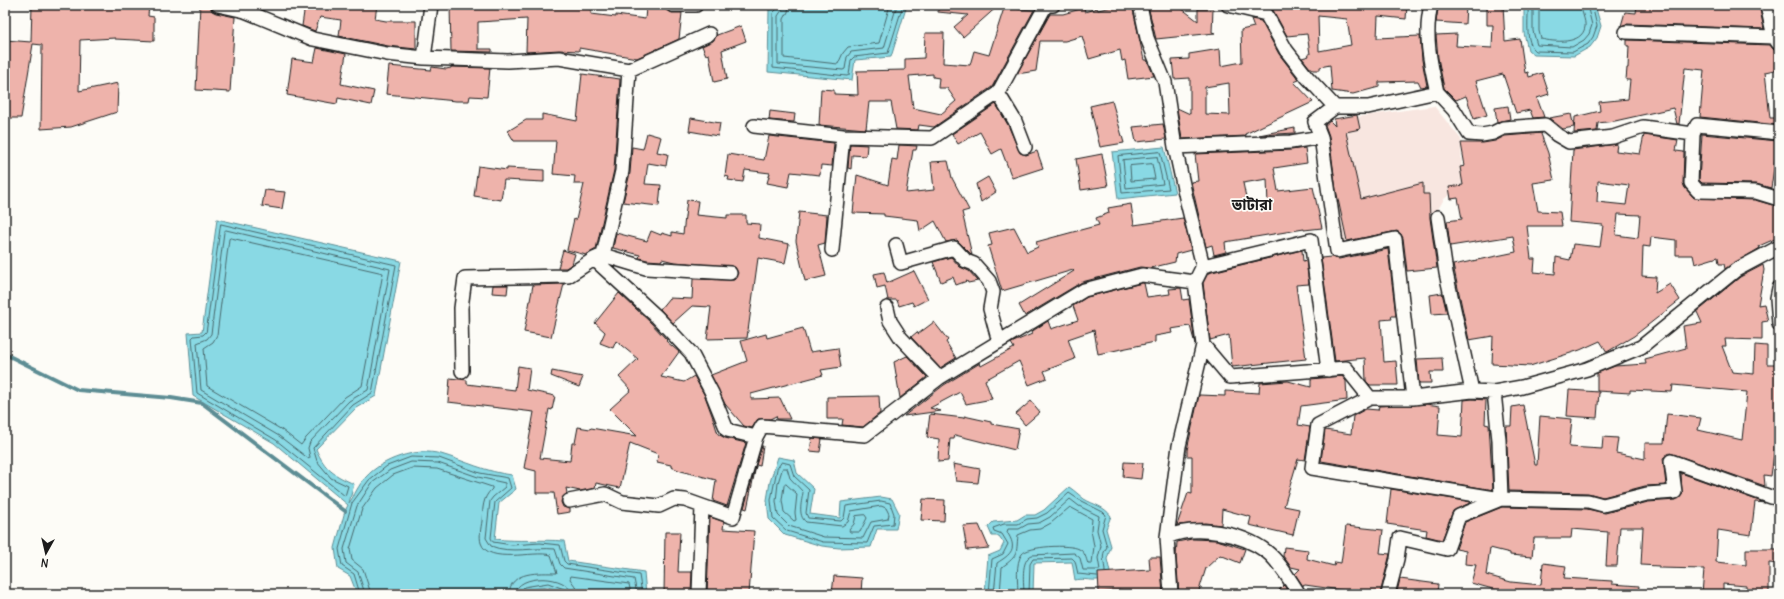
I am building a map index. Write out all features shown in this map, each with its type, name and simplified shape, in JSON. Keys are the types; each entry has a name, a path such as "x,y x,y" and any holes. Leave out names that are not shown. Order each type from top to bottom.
{"street":[{"path":"218,5 245,11 313,39 386,54 424,58 508,61 558,58 629,70 709,34"},
{"path":"424,58 431,5"},
{"path":"672,5 696,5"},
{"path":"754,126 842,136 932,138 998,93 1046,5 1053,5"},
{"path":"1140,5 1147,38 1165,82 1175,147 1203,266 1195,282 1203,345 1179,446 1167,536 1171,594"},
{"path":"1228,5 1266,14 1307,77 1335,107"},
{"path":"1431,5 1427,21 1430,62 1437,92 1454,110 1469,134 1482,135 1493,133 1503,128 1545,125 1557,135 1569,142 1613,138 1643,127 1693,134"},
{"path":"1626,32 1777,40 1767,5"},
{"path":"462,371 461,308 466,278 568,276 599,257 622,170 629,70"},
{"path":"1413,398 1395,239 1337,251 1321,137 1315,122 1335,107 1368,107 1437,92"},
{"path":"998,93 1015,121 1025,146"},
{"path":"1779,133 1698,125 1693,134 1692,183 1698,191 1756,192 1779,199"},
{"path":"832,250 842,136"},
{"path":"1175,147 1291,142 1321,137"},
{"path":"1438,217 1446,273 1472,391"},
{"path":"1203,266 1311,240 1328,370"},
{"path":"896,245 901,263 954,248 966,261 974,264 989,281 993,292 990,309 999,342"},
{"path":"1779,247 1736,270 1641,347 1587,369 1522,387 1494,392 1472,391 1413,398 1370,398 1318,425 1312,468 1500,500 1588,501 1603,505 1647,494 1675,492 1670,461 1771,497 1779,498"},
{"path":"599,257 646,268 730,273"},
{"path":"599,257 691,353 712,393 726,430 756,437"},
{"path":"569,501 605,494 622,502 659,506 674,499 685,500 734,516 756,437 762,426 865,434 939,378 1084,290 1142,275 1195,282"},
{"path":"1779,288 1777,298 1779,324"},
{"path":"887,308 890,321 901,338 939,378"},
{"path":"1203,345 1230,377 1346,368 1370,398"},
{"path":"1494,392 1500,440 1500,500"},
{"path":"1388,594 1397,559 1400,538 1447,549 1459,516 1500,500"},
{"path":"699,594 702,506"},
{"path":"1167,536 1178,532 1211,532 1224,533 1248,541 1268,553 1299,594"}],"shaded area":[{"path":"1434,106 1461,139 1462,185 1444,199 1427,229 1341,244 1327,139 1330,131 1356,117"}],"water":[{"path":"778,5 907,5 891,57 855,60 852,80 768,72 769,9"},
{"path":"1524,5 1595,5 1601,26 1597,38 1590,47 1574,56 1534,55 1528,50 1524,33"},
{"path":"1164,147 1175,193 1118,199 1112,152"},
{"path":"217,219 401,261 376,396 356,408 316,449 323,462 331,471 354,484 349,503 361,483 373,471 390,460 411,453 432,452 484,469 512,475 516,489 499,503 495,539 564,541 568,561 644,572 646,594 567,594 548,587 525,590 523,594 357,594 350,576 338,569 335,548 348,505 274,443 193,396 188,333 202,332"},
{"path":"778,457 794,460 797,473 814,489 810,514 840,518 841,502 881,497 892,499 899,513 896,529 877,529 871,547 839,548 822,546 785,535 769,519 767,500 770,482"},
{"path":"1069,487 1084,499 1105,510 1111,516 1106,529 1111,546 1107,559 1110,572 1102,579 1098,580 1075,580 1072,562 1034,563 1033,594 985,594 988,556 1000,551 1004,543 999,536 992,536 988,527 993,522 1017,520 1025,515 1035,515 1044,510"}],"building":[{"path":"32,5 149,5 148,16 154,17 154,41 115,38 80,40 79,91 118,83 117,112 71,127 41,129 42,45 33,44 21,118 5,118 5,40 31,42"},
{"path":"200,5 210,6 212,11 216,13 235,17 230,92 196,90"},
{"path":"305,5 377,5 375,19 386,21 416,21 416,49 388,46 339,36 341,20 320,17 315,31 302,26"},
{"path":"450,5 591,5 591,14 616,17 616,15 645,19 646,8 665,9 672,13 682,13 679,39 637,58 579,48 579,51 559,50 526,52 527,19 478,22 478,49 492,49 492,52 451,51"},
{"path":"938,5 999,5 963,37 954,27 968,15 938,12"},
{"path":"1005,5 1018,5 1018,9 1034,10 992,87 934,127 919,125 918,130 896,129 891,102 869,102 866,129 819,125 821,89 834,90 834,94 858,95 857,71 905,70 905,59 924,58 925,33 944,33 943,63 970,65 974,51 989,55","holes":["933,74 933,77 939,78 938,88 947,88 956,101 941,114 913,108 909,76"]},
{"path":"1121,5 1132,5 1144,60 1147,60 1154,76 1128,79 1125,60 1122,61 1120,50 1089,59 1082,36 1065,41 1040,41 1036,71 1017,74 1050,14 1063,14 1084,8 1085,12 1097,8 1098,10"},
{"path":"1177,5 1198,21 1198,9 1213,9 1212,32 1215,33 1156,39 1148,6"},
{"path":"1263,5 1407,5 1406,19 1378,16 1377,38 1420,36 1422,60 1427,86 1421,87 1418,81 1379,82 1379,87 1353,94 1332,91 1330,65 1320,67 1320,70 1313,70 1310,68 1302,58 1309,56 1308,54 1310,54 1307,34 1287,36 1273,10","holes":["1318,16 1347,19 1351,45 1319,51"]},
{"path":"1446,5 1466,5 1465,24 1436,22 1438,9 1446,9"},
{"path":"1487,5 1503,5 1505,41 1520,39 1525,73 1528,72 1529,77 1542,73 1549,94 1537,98 1544,117 1533,118 1530,110 1516,113 1503,74 1476,81 1487,115 1474,119 1466,96 1456,100 1444,88 1438,58 1436,35 1457,34 1456,46 1492,48 1493,25 1487,25"},
{"path":"1637,5 1759,5 1764,29 1626,24 1621,26 1625,12 1636,13"},
{"path":"1775,5 1779,5 1779,22"},
{"path":"1251,19 1261,21 1279,54 1299,80 1294,82 1313,102 1245,134 1246,136 1182,139 1177,108 1190,114 1190,78 1174,79 1172,60 1189,59 1189,54 1220,49 1221,66 1242,62 1241,30 1254,27","holes":["1229,83 1230,115 1205,114 1205,87"]},
{"path":"741,26 746,41 722,50 727,79 714,82 709,54 706,55 702,46 713,41 717,35"},
{"path":"1627,40 1770,45 1774,50 1779,51 1779,69 1765,72 1770,118 1779,118 1779,125 1700,117 1704,70 1685,68 1679,124 1677,124 1673,108 1615,121 1598,123 1597,131 1574,133 1575,117 1600,111 1599,102 1628,99 1630,80 1626,80 1629,46 1627,46"},
{"path":"317,48 346,54 341,84 374,91 371,105 338,98 337,104 287,95 292,59 314,62"},
{"path":"389,66 431,70 432,67 446,69 451,67 490,68 487,97 470,96 469,101 456,101 386,94"},
{"path":"582,74 620,79 614,170 596,249 586,255 567,250 574,219 576,220 584,184 574,184 575,176 553,174 556,141 514,141 508,131 526,120 542,120 542,114 577,121"},
{"path":"1112,101 1124,143 1100,147 1090,106"},
{"path":"996,104 1008,125 1020,153 1026,155 1037,151 1043,168 1012,178 1001,149 992,154 980,132 958,144 952,134"},
{"path":"1508,106 1510,119 1497,122 1495,108"},
{"path":"770,111 795,114 794,122 769,120"},
{"path":"1571,114 1574,127 1563,129 1549,118"},
{"path":"1357,115 1360,129 1346,132 1361,199 1423,183 1423,194 1429,194 1430,218 1437,268 1407,271 1403,238 1397,231 1347,241 1336,190 1329,136 1325,125 1330,121 1335,126 1334,119"},
{"path":"691,118 720,123 718,136 689,131"},
{"path":"1163,124 1166,139 1136,142 1133,127"},
{"path":"1295,128 1295,133 1259,135"},
{"path":"647,133 661,137 657,152 668,154 666,166 648,163 645,184 661,185 659,206 623,202 630,173 632,147 643,149"},
{"path":"1542,133 1541,134 1548,153 1554,180 1533,183 1538,211 1560,212 1562,226 1527,226 1531,259 1535,259 1534,272 1555,274 1556,257 1570,260 1573,244 1600,247 1603,225 1569,222 1573,150 1617,144 1616,151 1640,154 1644,135 1678,140 1676,151 1684,152 1683,183 1685,188 1694,198 1755,200 1779,207 1777,238 1759,246 1760,248 1725,269 1724,264 1719,264 1718,257 1695,264 1693,255 1676,255 1676,240 1651,237 1650,247 1643,246 1642,276 1656,277 1655,293 1670,284 1680,300 1634,336 1607,352 1600,341 1580,350 1530,366 1492,364 1493,336 1469,340 1453,265 1516,252 1513,236 1450,246 1447,221 1462,219 1458,198 1451,199 1449,187 1463,185 1460,167 1465,166 1461,143 1483,143 1495,141 1505,136","holes":["1598,181 1629,185 1626,205 1597,202","1618,214 1640,215 1638,238 1616,235"]},
{"path":"1702,134 1778,141 1771,188 1756,184 1702,183 1699,180"},
{"path":"769,136 834,143 832,166 821,165 820,175 791,172 788,187 767,183 770,173 745,170 743,182 728,180 729,177 725,176 728,154 764,160"},
{"path":"850,144 867,145 866,156 852,155 851,169 848,168"},
{"path":"899,145 917,146 916,150 913,150 906,193 934,190 931,162 948,161 952,178 969,210 962,212 972,255 957,240 946,242 935,221 920,231 918,220 884,216 884,214 853,213 857,175 888,185 892,159 897,160"},
{"path":"1305,148 1307,163 1274,168 1278,191 1313,187 1322,228 1304,229 1225,242 1226,252 1214,255 1212,245 1206,247 1191,182 1198,181 1195,154 1291,150","holes":["1267,179 1268,205 1248,207 1243,183"]},
{"path":"1102,154 1108,186 1081,190 1076,159"},
{"path":"478,166 507,170 507,168 544,170 544,182 504,180 501,200 474,196"},
{"path":"988,177 996,192 981,202 976,184"},
{"path":"265,190 285,192 282,209 262,206"},
{"path":"687,200 698,201 696,215 727,218 727,215 746,215 746,223 760,224 759,238 789,244 785,263 758,258 747,338 707,339 711,307 692,306 673,323 660,309 669,298 692,299 693,279 734,280 738,273 735,267 674,262 662,259 661,261 647,260 639,258 640,255 613,248 616,233 647,241 651,231 661,235 662,233 672,236 672,232 683,234"},
{"path":"1131,204 1134,225 1183,218 1191,250 1176,254 1175,262 1150,268 1140,267 1082,282 1025,316 1019,305 1074,271 1073,270 1002,291 988,246 992,245 989,233 1014,227 1027,252 1038,247 1036,242 1099,225 1096,218 1109,213 1108,208"},
{"path":"799,212 827,215 825,243 818,245 826,276 805,281 796,241"},
{"path":"1388,249 1396,316 1391,316 1392,319 1381,320 1384,362 1396,361 1398,385 1370,385 1366,381 1365,358 1335,361 1321,258 1331,257 1339,259"},
{"path":"563,250 575,254 572,264 566,268 558,268"},
{"path":"1302,250 1303,261 1306,260 1309,284 1296,285 1306,359 1232,367 1229,335 1210,340 1203,283 1208,273"},
{"path":"951,257 960,267 969,271 978,281 968,283 967,281 956,285 953,277 941,282 933,262"},
{"path":"1763,265 1764,270 1758,305 1764,304 1768,321 1762,322 1762,340 1725,339 1726,346 1722,346 1732,372 1754,374 1755,345 1767,346 1767,364 1775,364 1779,369 1779,415 1771,476 1764,475 1765,486 1670,453 1663,458 1666,485 1645,486 1603,497 1588,493 1509,491 1506,426 1511,426 1512,407 1523,405 1535,465 1537,465 1540,416 1572,419 1569,447 1602,449 1603,437 1618,438 1616,453 1645,459 1645,443 1664,443 1667,414 1701,418 1698,430 1742,440 1747,392 1673,385 1672,392 1630,390 1630,393 1597,391 1597,373 1615,366 1646,364 1645,359 1686,348 1683,326 1702,323 1697,312 1740,277"},
{"path":"914,271 928,299 914,306 912,302 899,306 897,300 888,300 885,286 877,288 874,274 884,272 887,283"},
{"path":"1144,283 1147,297 1170,294 1169,289 1181,288 1183,300 1189,299 1195,344 1190,326 1171,329 1172,333 1155,336 1155,342 1098,354 1094,330 1068,339 1075,359 1044,371 1047,378 1029,385 1019,361 985,380 992,399 966,404 960,392 930,408 941,411 904,416 944,385 980,363 981,366 1014,348 1011,343 1032,334 1031,332 1048,321 1051,329 1078,320 1073,306 1087,297"},
{"path":"564,284 551,337 524,332 533,285"},
{"path":"493,285 508,285 507,294 492,293"},
{"path":"619,293 650,322 667,340 666,341 679,352 661,377 684,382 694,376 705,396 718,434 725,438 746,443 727,506 713,501 716,480 681,471 671,467 671,465 657,462 658,454 630,443 620,488 596,483 595,488 580,491 566,488 567,493 562,498 561,502 563,507 570,509 570,512 557,514 554,493 536,493 536,471 524,468 534,412 448,402 450,378 467,380 467,384 515,390 518,366 530,368 527,390 555,396 552,410 549,409 540,458 570,461 572,443 575,443 578,427 637,436 610,409 631,390 619,377 638,359 616,341 613,348 600,343 605,332 595,323"},
{"path":"1442,293 1447,313 1432,314 1430,295"},
{"path":"934,322 948,340 946,342 956,358 940,368 911,337 917,332 918,334"},
{"path":"803,328 810,352 838,348 841,367 821,370 823,375 751,394 751,399 780,398 790,419 777,419 776,416 770,419 758,419 752,428 744,426 725,404 711,375 747,361 741,341 766,334 767,338"},
{"path":"907,356 927,377 900,398 894,362"},
{"path":"1442,358 1443,372 1430,372 1431,383 1419,383 1417,359"},
{"path":"552,371 583,377 579,387 551,376"},
{"path":"1342,376 1346,381 1347,400 1301,406 1298,425 1310,427 1305,460 1298,459 1284,506 1299,509 1293,535 1249,525 1251,517 1222,509 1221,525 1205,523 1177,525 1188,493 1192,494 1192,456 1187,456 1187,450 1199,395 1225,396 1225,391 1259,393 1260,383 1288,381 1311,387 1311,379"},
{"path":"1569,390 1599,392 1597,418 1567,416"},
{"path":"879,396 880,413 863,427 842,425 843,419 827,419 827,397"},
{"path":"1464,400 1486,400 1485,424 1489,425 1493,490 1321,461 1325,430 1351,434 1353,416 1366,409 1378,410 1379,406 1426,404 1440,406 1438,435 1462,437"},
{"path":"1031,401 1040,412 1025,425 1016,414"},
{"path":"930,414 964,418 964,416 991,422 991,424 1019,429 1015,450 955,435 954,439 950,439 948,461 938,462 939,439 927,437"},
{"path":"812,438 822,439 820,452 810,451"},
{"path":"763,446 760,466 756,465"},
{"path":"1124,462 1143,463 1141,479 1123,477"},
{"path":"953,464 980,469 978,483 956,481"},
{"path":"756,466 747,509 744,508"},
{"path":"1681,473 1765,503 1755,502 1751,535 1718,530 1716,562 1746,565 1746,549 1777,549 1776,552 1779,553 1779,564 1769,563 1769,594 1746,594 1746,586 1723,584 1723,594 1702,594 1704,569 1659,568 1659,566 1641,565 1643,527 1620,527 1617,566 1606,566 1608,532 1572,529 1571,538 1534,538 1532,557 1510,555 1510,553 1490,548 1486,575 1511,582 1541,585 1543,563 1566,566 1564,578 1612,581 1612,584 1639,586 1638,594 1511,594 1471,583 1476,565 1465,564 1466,551 1456,549 1465,522 1502,507 1587,509 1605,513 1648,502 1676,500 1682,495"},
{"path":"1391,489 1472,502 1453,511 1442,540 1426,536 1427,530 1387,524"},
{"path":"923,499 945,500 944,521 921,520"},
{"path":"710,517 724,522 723,529 754,531 749,594 707,594"},
{"path":"979,525 989,548 967,550 963,526"},
{"path":"1346,526 1383,530 1380,553 1390,554 1380,594 1369,591 1369,594 1305,585 1303,586 1295,574 1300,569 1291,567 1283,556 1284,547 1308,550 1307,559 1334,566 1335,562 1341,563"},
{"path":"665,532 680,532 678,572 692,572 691,594 664,594"},
{"path":"1192,539 1217,540 1245,549 1240,563 1220,555 1206,568 1198,594 1179,594 1176,556 1177,542"},
{"path":"1149,557 1160,557 1163,594 1122,594 1122,590 1099,592 1098,573 1150,570"},
{"path":"834,576 862,578 861,594 832,594"},
{"path":"1400,579 1438,584 1437,594 1397,592"},
{"path":"1284,585 1289,594 1275,594"}],"waterway":[{"path":"5,354 78,390 171,398 202,403 345,511"}],"district":[{"name":"ভাটারা","path":"1252,204"}]}
